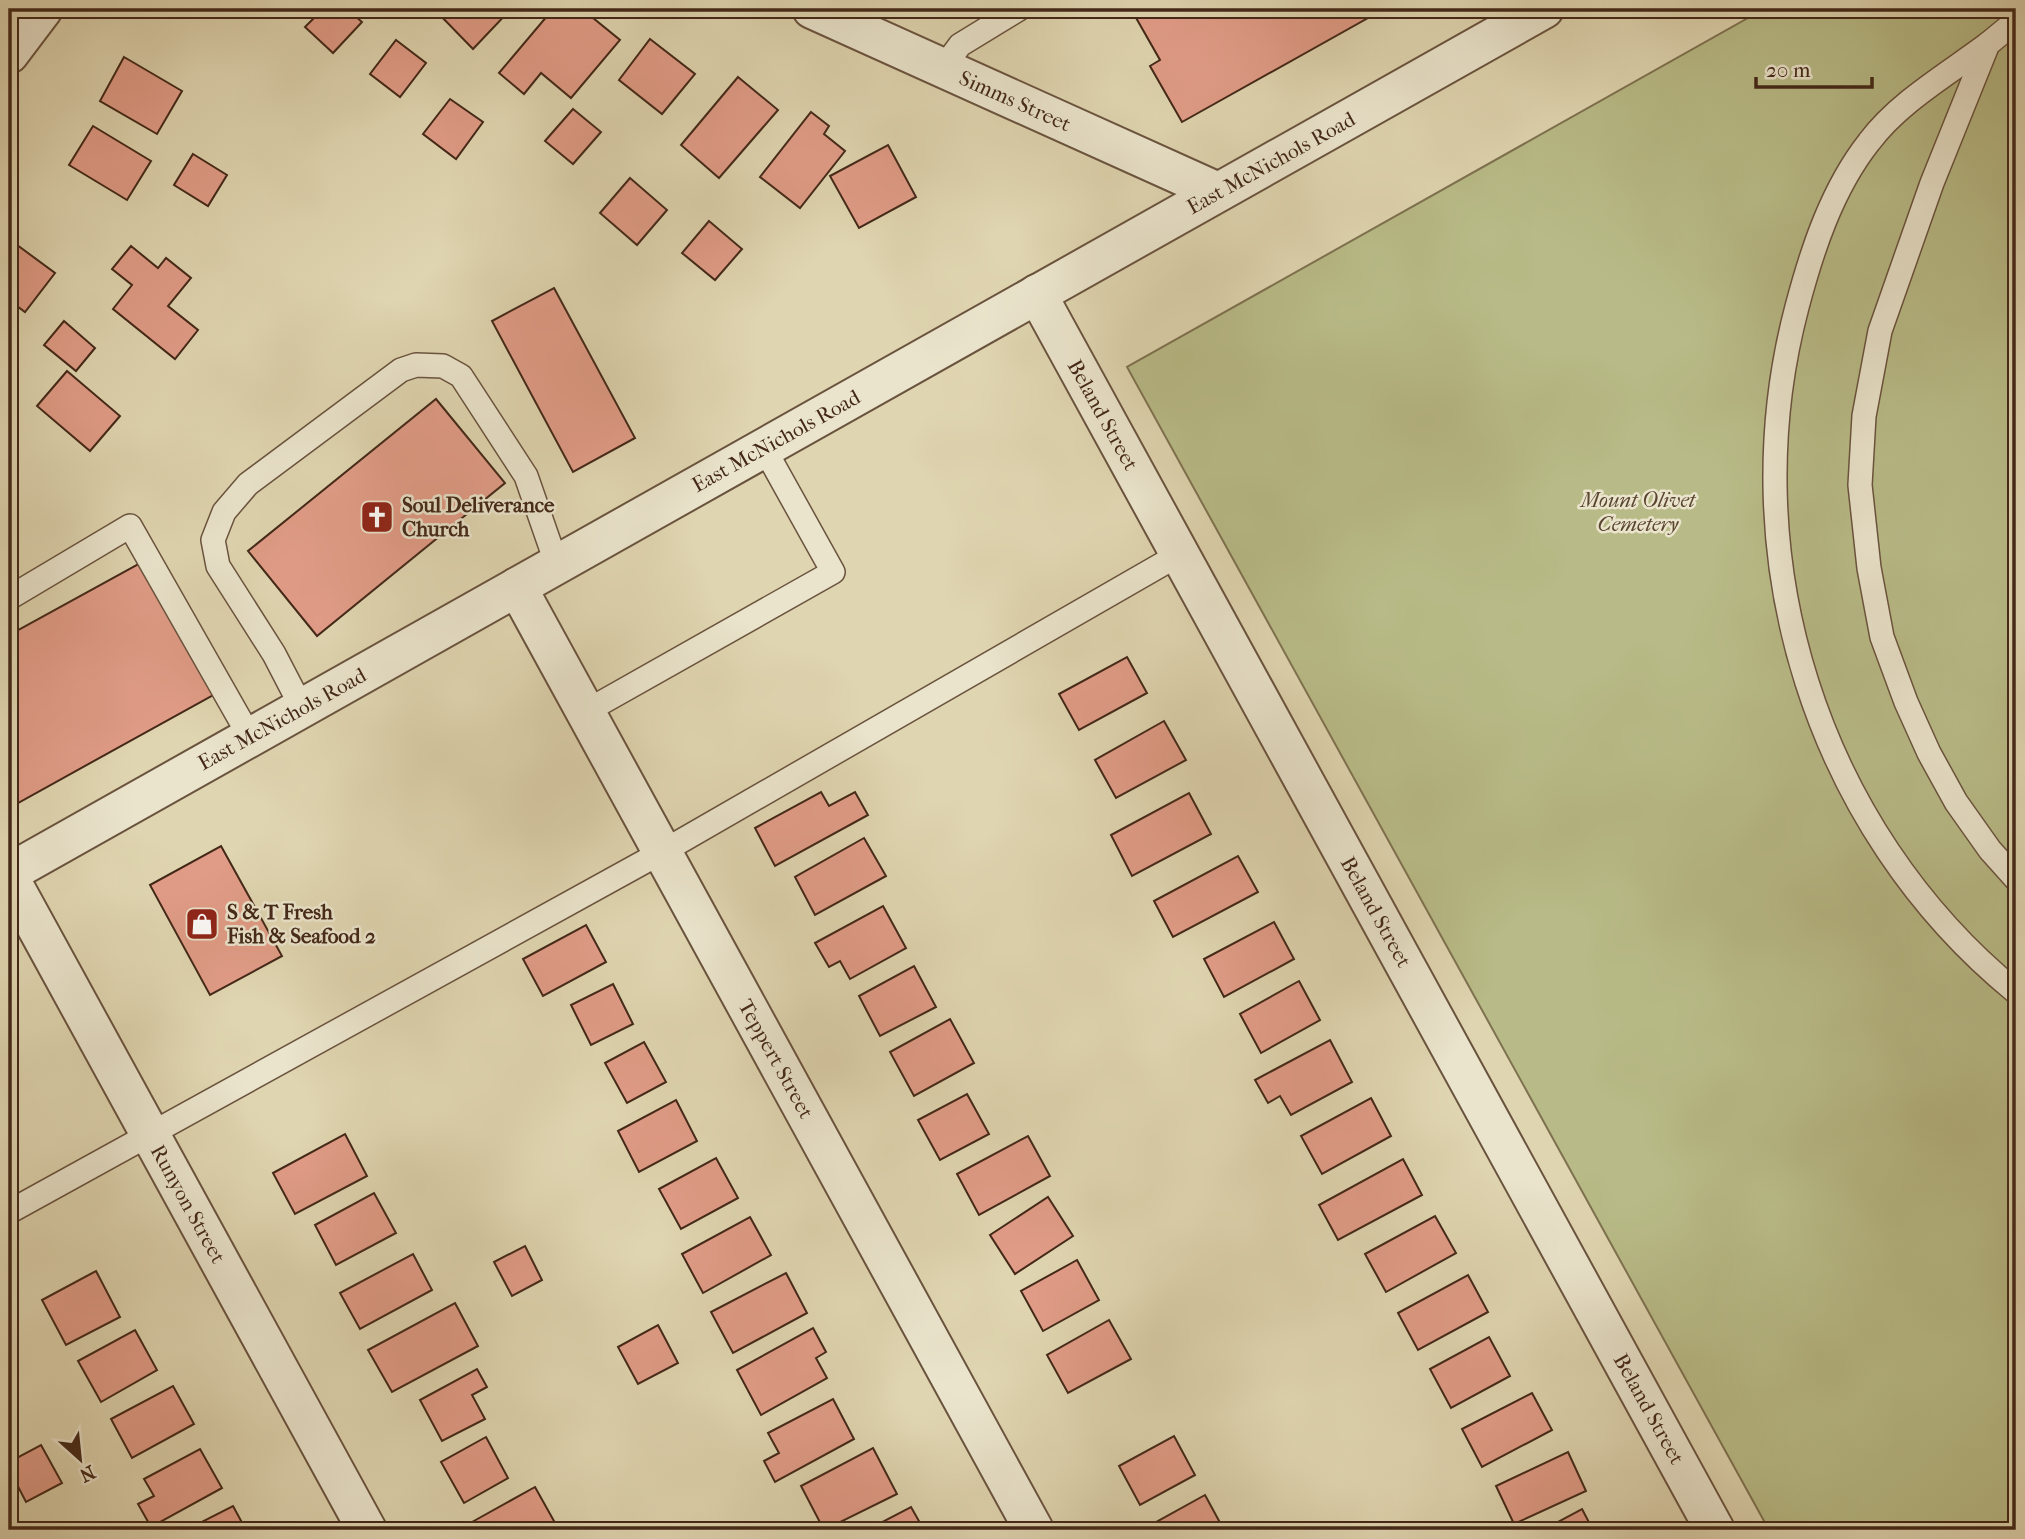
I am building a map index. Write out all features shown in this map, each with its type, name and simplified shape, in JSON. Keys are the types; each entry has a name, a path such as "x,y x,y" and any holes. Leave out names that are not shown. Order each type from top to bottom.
{"street":[{"path":"9,54 43,9"},
{"name":"Simms Street","path":"812,9 1218,192"},
{"name":"East McNichols Road","path":"9,875 1544,9"},
{"name":"Beland Street","path":"1037,294 1716,1530"},
{"name":"Teppert Street","path":"517,587 1034,1530"},
{"name":"Runyon Street","path":"9,875 367,1530"}],"lane":[{"path":"943,68 960,45 1019,9"},
{"path":"2016,22 1905,105 1878,132 1834,196 1804,279 1785,352 1774,431 1774,508 1780,577 1794,640 1829,742 1868,823 1922,902 1985,967 2016,992"},
{"path":"1988,44 1932,183 1880,331 1864,416 1860,485 1869,568 1882,637 1906,702 1929,753 1956,802 1990,850 2016,879"},
{"path":"302,709 274,654 218,566 213,540 224,512 248,484 401,370 416,365 443,366 461,376 526,476 557,565"},
{"path":"585,712 833,572 764,448"},
{"path":"9,598 130,526 250,737"},
{"path":"9,1212 662,852 1180,554"}],"green space":[{"name":"Mount Olivet Cemetery","path":"1764,9 2016,9 2016,1530 1769,1530 1127,367"}],"building":[{"path":"323,9 347,9 362,22 333,53 305,27"},
{"path":"434,9 511,9 473,49"},
{"path":"553,9 582,9 620,40 571,98 541,73 524,94 499,73"},
{"path":"1131,9 1384,9 1182,122 1150,66 1160,60"},
{"path":"650,39 695,74 662,114 619,80"},
{"path":"396,40 426,63 400,97 370,74"},
{"path":"124,57 182,91 157,134 100,101"},
{"path":"738,77 778,110 719,178 681,145"},
{"path":"450,99 483,122 456,159 423,134"},
{"path":"573,109 601,132 573,164 545,141"},
{"path":"811,112 829,126 824,134 845,151 800,208 760,177"},
{"path":"93,126 151,161 127,200 69,165"},
{"path":"888,145 916,197 859,228 830,176"},
{"path":"193,154 227,175 208,206 174,185"},
{"path":"630,178 667,210 637,245 600,213"},
{"path":"709,221 742,249 715,280 682,253"},
{"path":"9,239 55,273 25,312 9,300"},
{"path":"131,246 158,268 166,258 191,278 168,306 198,330 175,359 113,309 132,285 112,269"},
{"path":"554,288 635,438 573,472 492,321"},
{"path":"64,321 95,348 76,371 44,345"},
{"path":"67,371 120,416 90,451 37,406"},
{"name":"Soul Deliverance Church","path":"436,399 505,483 317,636 248,551"},
{"path":"142,562 215,694 9,808 9,635"},
{"path":"1127,657 1147,693 1079,730 1059,694"},
{"path":"1164,721 1186,760 1116,798 1095,760"},
{"path":"821,792 829,806 855,792 868,815 775,866 755,828"},
{"path":"1189,793 1211,834 1132,876 1111,835"},
{"path":"864,838 886,876 815,915 795,877"},
{"path":"221,846 282,956 210,995 150,885"},
{"path":"1238,856 1258,892 1173,937 1154,901"},
{"path":"883,906 906,948 850,979 840,961 829,967 815,943"},
{"path":"1274,922 1294,959 1224,997 1204,959"},
{"path":"586,925 606,962 543,996 523,959"},
{"path":"914,966 936,1007 880,1036 859,996"},
{"path":"1299,981 1320,1020 1261,1053 1240,1014"},
{"path":"613,984 633,1024 591,1045 571,1005"},
{"path":"950,1019 974,1063 914,1096 890,1052"},
{"path":"1330,1040 1352,1082 1291,1115 1280,1096 1268,1103 1255,1080"},
{"path":"644,1042 666,1082 627,1103 605,1063"},
{"path":"967,1094 989,1134 940,1160 918,1120"},
{"path":"1371,1098 1391,1136 1322,1174 1301,1136"},
{"path":"676,1100 697,1141 639,1172 618,1131"},
{"path":"345,1134 367,1176 295,1214 273,1173"},
{"path":"1028,1136 1050,1176 979,1215 957,1174"},
{"path":"716,1158 738,1198 681,1229 659,1189"},
{"path":"1403,1159 1422,1195 1338,1240 1319,1205"},
{"path":"374,1193 396,1233 336,1265 315,1225"},
{"path":"1048,1197 1073,1236 1015,1274 990,1235"},
{"path":"1435,1216 1456,1253 1386,1292 1365,1254"},
{"path":"750,1217 771,1255 703,1293 682,1254"},
{"path":"525,1246 542,1280 512,1296 494,1262"},
{"path":"413,1254 432,1290 360,1329 340,1293"},
{"path":"1077,1260 1099,1300 1043,1331 1021,1291"},
{"path":"96,1271 120,1317 66,1345 42,1300"},
{"path":"786,1273 807,1313 733,1353 711,1312"},
{"path":"1468,1275 1488,1312 1418,1350 1398,1313"},
{"path":"455,1303 478,1346 392,1392 368,1350"},
{"path":"1109,1320 1131,1359 1068,1393 1047,1355"},
{"path":"658,1325 678,1363 638,1384 618,1347"},
{"path":"813,1328 826,1352 816,1358 827,1378 761,1415 737,1370"},
{"path":"135,1330 157,1370 101,1402 78,1361"},
{"path":"1489,1337 1510,1376 1451,1408 1430,1369"},
{"path":"477,1369 487,1387 472,1395 485,1419 442,1441 420,1400"},
{"path":"173,1386 194,1424 132,1458 111,1419"},
{"path":"1532,1393 1552,1430 1482,1467 1462,1429"},
{"path":"833,1399 854,1439 775,1482 764,1461 779,1453 768,1433"},
{"path":"1174,1436 1195,1475 1140,1505 1119,1466"},
{"path":"486,1437 508,1478 464,1503 441,1462"},
{"path":"41,1445 62,1483 26,1502 9,1469 9,1462"},
{"path":"873,1448 897,1494 824,1530 801,1486"},
{"path":"200,1449 222,1488 151,1527 138,1504 154,1496 144,1479"},
{"path":"1568,1452 1586,1491 1514,1524 1496,1486"},
{"path":"535,1487 559,1530 477,1530 472,1522"},
{"path":"1205,1495 1224,1530 1151,1530 1149,1526"},
{"path":"233,1506 246,1530 186,1530"},
{"path":"911,1507 924,1530 867,1530"},
{"path":"1582,1509 1593,1530 1543,1530"}],"place":[{"name":"Soul Deliverance Church","path":"377,517"},
{"name":"S & T Fresh Fish & Seafood 2","path":"202,924"}]}
